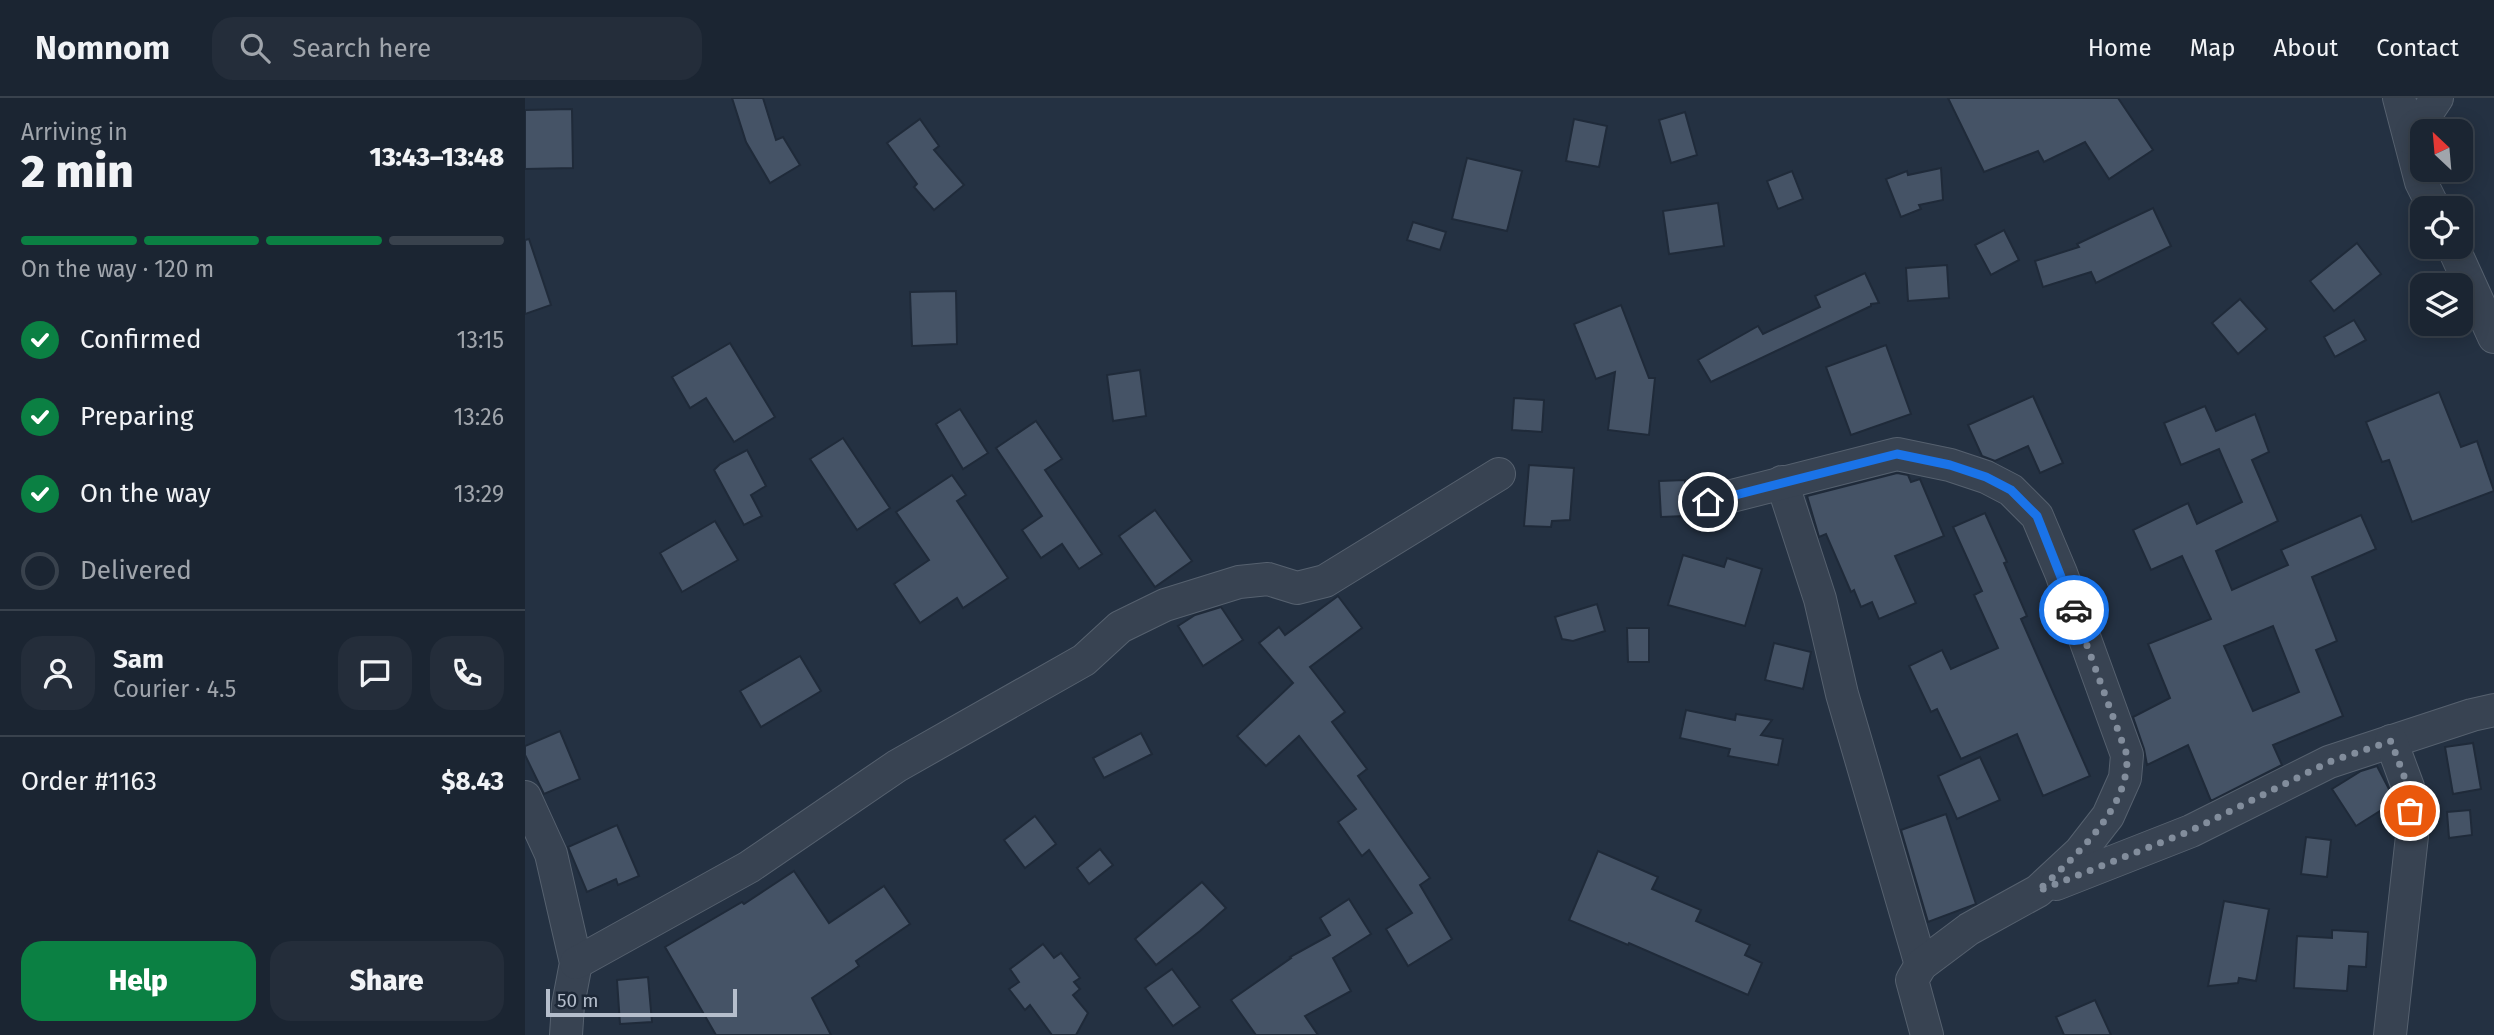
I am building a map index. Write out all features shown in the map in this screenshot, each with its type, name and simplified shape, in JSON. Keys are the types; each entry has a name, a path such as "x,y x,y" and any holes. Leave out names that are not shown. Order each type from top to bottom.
{"street":[{"path":"2399,98 2410,138"},
{"path":"2423,119 2437,98"},
{"path":"2458,259 2494,337"},
{"path":"1708,502 1897,454 1950,465 1986,477 2011,490 2037,516 2061,573 2127,755 2125,778 2108,816 2080,852 2038,891"},
{"path":"576,963 749,867 897,766 1084,660 1120,627 1165,606 1239,582 1268,579 1297,588 1325,581 1499,474"},
{"path":"1782,482 1820,599 1842,694 1921,965"},
{"path":"1927,1035 1912,980 1921,965 1969,929 2038,891 2190,831 2329,762 2494,710"},
{"path":"2390,1035 2413,836 2408,787 2391,741"},
{"path":"525,797 551,854 576,963 568,1005 566,1035"}],"building":[{"path":"732,98 763,98 776,140 783,137 800,165 770,183 746,142"},
{"path":"1948,98 2118,98 2153,150 2109,179 2085,142 2044,162 2038,151 1984,172"},
{"path":"572,109 573,168 525,169 525,110"},
{"path":"1685,112 1697,155 1671,163 1659,120"},
{"path":"920,119 939,146 934,150 964,185 934,210 914,187 917,184 887,143"},
{"path":"1574,119 1607,126 1599,167 1566,161"},
{"path":"1467,158 1522,171 1507,231 1452,219"},
{"path":"1941,168 1943,200 1919,205 1921,209 1901,217 1886,179 1907,171 1908,175"},
{"path":"1792,171 1803,199 1778,209 1767,181"},
{"path":"1718,203 1724,246 1669,254 1663,211"},
{"path":"2153,208 2171,246 2096,283 2091,272 2043,287 2035,261 2079,247 2077,244"},
{"path":"1413,222 1446,232 1440,250 1407,240"},
{"path":"2004,230 2019,260 1991,275 1975,245"},
{"path":"529,239 551,305 525,314 525,240"},
{"path":"2357,243 2381,274 2334,311 2310,281"},
{"path":"1947,265 1949,298 1908,301 1906,268"},
{"path":"1865,273 1879,303 1871,304 1711,382 1698,360 1758,326 1763,334 1820,307 1815,296"},
{"path":"956,291 957,344 912,346 910,292"},
{"path":"2240,299 2267,329 2238,354 2212,323"},
{"path":"1621,305 1649,378 1655,378 1649,435 1608,430 1615,372 1596,379 1574,324"},
{"path":"2354,320 2366,340 2335,357 2324,337"},
{"path":"730,343 775,417 734,442 706,398 690,408 672,377"},
{"path":"1886,345 1911,414 1851,435 1826,367"},
{"path":"1140,370 1146,416 1113,421 1107,375"},
{"path":"2439,392 2461,447 2477,441 2494,491 2412,522 2389,460 2382,462 2366,422"},
{"path":"2033,396 2063,463 2040,473 2028,446 1995,461 1982,456 1968,425"},
{"path":"1514,398 1544,400 1542,432 1512,430"},
{"path":"2205,406 2216,431 2255,414 2269,452 2252,460 2278,521 2216,551 2232,590 2288,565 2281,550 2361,515 2376,549 2312,577 2337,641 2316,650 2343,716 2273,745 2282,765 2211,801 2188,745 2147,765 2133,717 2170,698 2148,644 2211,619 2182,556 2151,570 2133,530 2188,503 2197,524 2242,502 2219,449 2181,465 2164,423","holes":["2273,626 2299,692 2253,711 2224,646"]},
{"path":"960,409 988,453 963,469 936,424"},
{"path":"1036,421 1062,459 1045,470 1102,554 1079,569 1062,544 1041,558 1022,530 1042,516 996,448"},
{"path":"843,438 890,508 857,530 810,459"},
{"path":"747,450 766,486 751,495 762,516 744,525 714,470"},
{"path":"1529,465 1574,468 1570,520 1552,521 1551,527 1524,526"},
{"path":"1897,473 1908,475 1911,482 1920,479 1944,536 1895,556 1916,603 1879,619 1872,602 1861,607 1854,590 1851,592 1826,534 1819,537 1807,496"},
{"path":"952,475 966,495 957,501 1008,578 963,608 957,598 920,623 894,584 929,560 896,512"},
{"path":"1685,480 1686,516 1661,517 1659,481"},
{"path":"1155,510 1192,561 1155,587 1119,536"},
{"path":"1985,513 2027,616 2021,619 2090,776 2043,796 2017,734 1961,759 1937,709 1931,712 1909,666 1942,650 1951,669 1998,648 1974,595 1982,591 1953,527"},
{"path":"715,521 738,560 682,592 660,553"},
{"path":"1683,555 1724,567 1727,558 1762,569 1745,626 1668,605"},
{"path":"1338,596 1362,628 1310,667 1345,712 1332,722 1367,769 1358,776 1430,878 1420,885 1452,939 1408,966 1386,929 1412,913 1369,850 1362,856 1338,822 1356,809 1299,736 1266,766 1237,736 1293,683 1259,643 1279,627 1285,635"},
{"path":"1597,604 1605,631 1573,641 1562,639 1555,617"},
{"path":"1221,607 1243,640 1203,666 1178,626 1195,615"},
{"path":"1627,628 1649,628 1649,662 1628,662"},
{"path":"1774,643 1811,652 1803,689 1765,680"},
{"path":"800,656 821,691 761,727 740,691"},
{"path":"1686,710 1735,720 1736,714 1772,720 1761,735 1783,739 1778,765 1728,756 1730,749 1680,738"},
{"path":"560,731 580,779 544,794 525,755 525,746"},
{"path":"1141,733 1152,754 1104,778 1093,758"},
{"path":"2473,743 2481,789 2453,794 2445,747"},
{"path":"1980,757 2000,800 1957,819 1938,776"},
{"path":"2377,766 2390,791 2391,804 2356,826 2332,789 2361,771"},
{"path":"2470,810 2472,835 2449,838 2447,812"},
{"path":"1946,814 1976,904 1928,922 1901,830"},
{"path":"1035,816 1056,844 1025,868 1004,840"},
{"path":"617,825 639,876 618,885 616,879 587,892 568,847"},
{"path":"2306,837 2331,840 2327,877 2301,874"},
{"path":"1100,849 1113,865 1089,884 1077,868"},
{"path":"1598,851 1658,877 1652,889 1701,910 1696,921 1750,945 1745,955 1762,963 1748,995 1569,920"},
{"path":"794,871 829,923 884,886 910,924 856,961 859,966 812,998 831,1035 716,1035 665,947 742,902 744,904"},
{"path":"1202,882 1226,908 1156,965 1135,939"},
{"path":"1349,899 1371,934 1333,958 1351,991 1305,1016 1318,1035 1256,1035 1231,1000 1290,957 1330,935 1320,918"},
{"path":"2224,901 2269,909 2256,981 2239,978 2238,983 2208,986"},
{"path":"2332,930 2368,932 2366,967 2349,966 2347,991 2294,988 2297,936 2332,938"},
{"path":"1043,944 1054,958 1061,953 1080,978 1074,982 1080,989 1073,995 1088,1013 1076,1035 1052,1035 1030,1005 1025,1010 1009,989 1019,982 1010,969"},
{"path":"1172,969 1200,1007 1173,1026 1145,988"},
{"path":"648,977 652,1022 620,1024 617,980"},
{"path":"2095,1000 2111,1035 2064,1035 2056,1017"}],"way so far":[{"path":"2074,610 2127,755 2125,778 2108,816 2080,852 2038,891 2190,831 2329,762 2391,741 2408,787 2410,811"}],"route":[{"path":"1708,502 1897,454 1950,465 1986,477 2011,490 2037,516 2074,610"}]}
